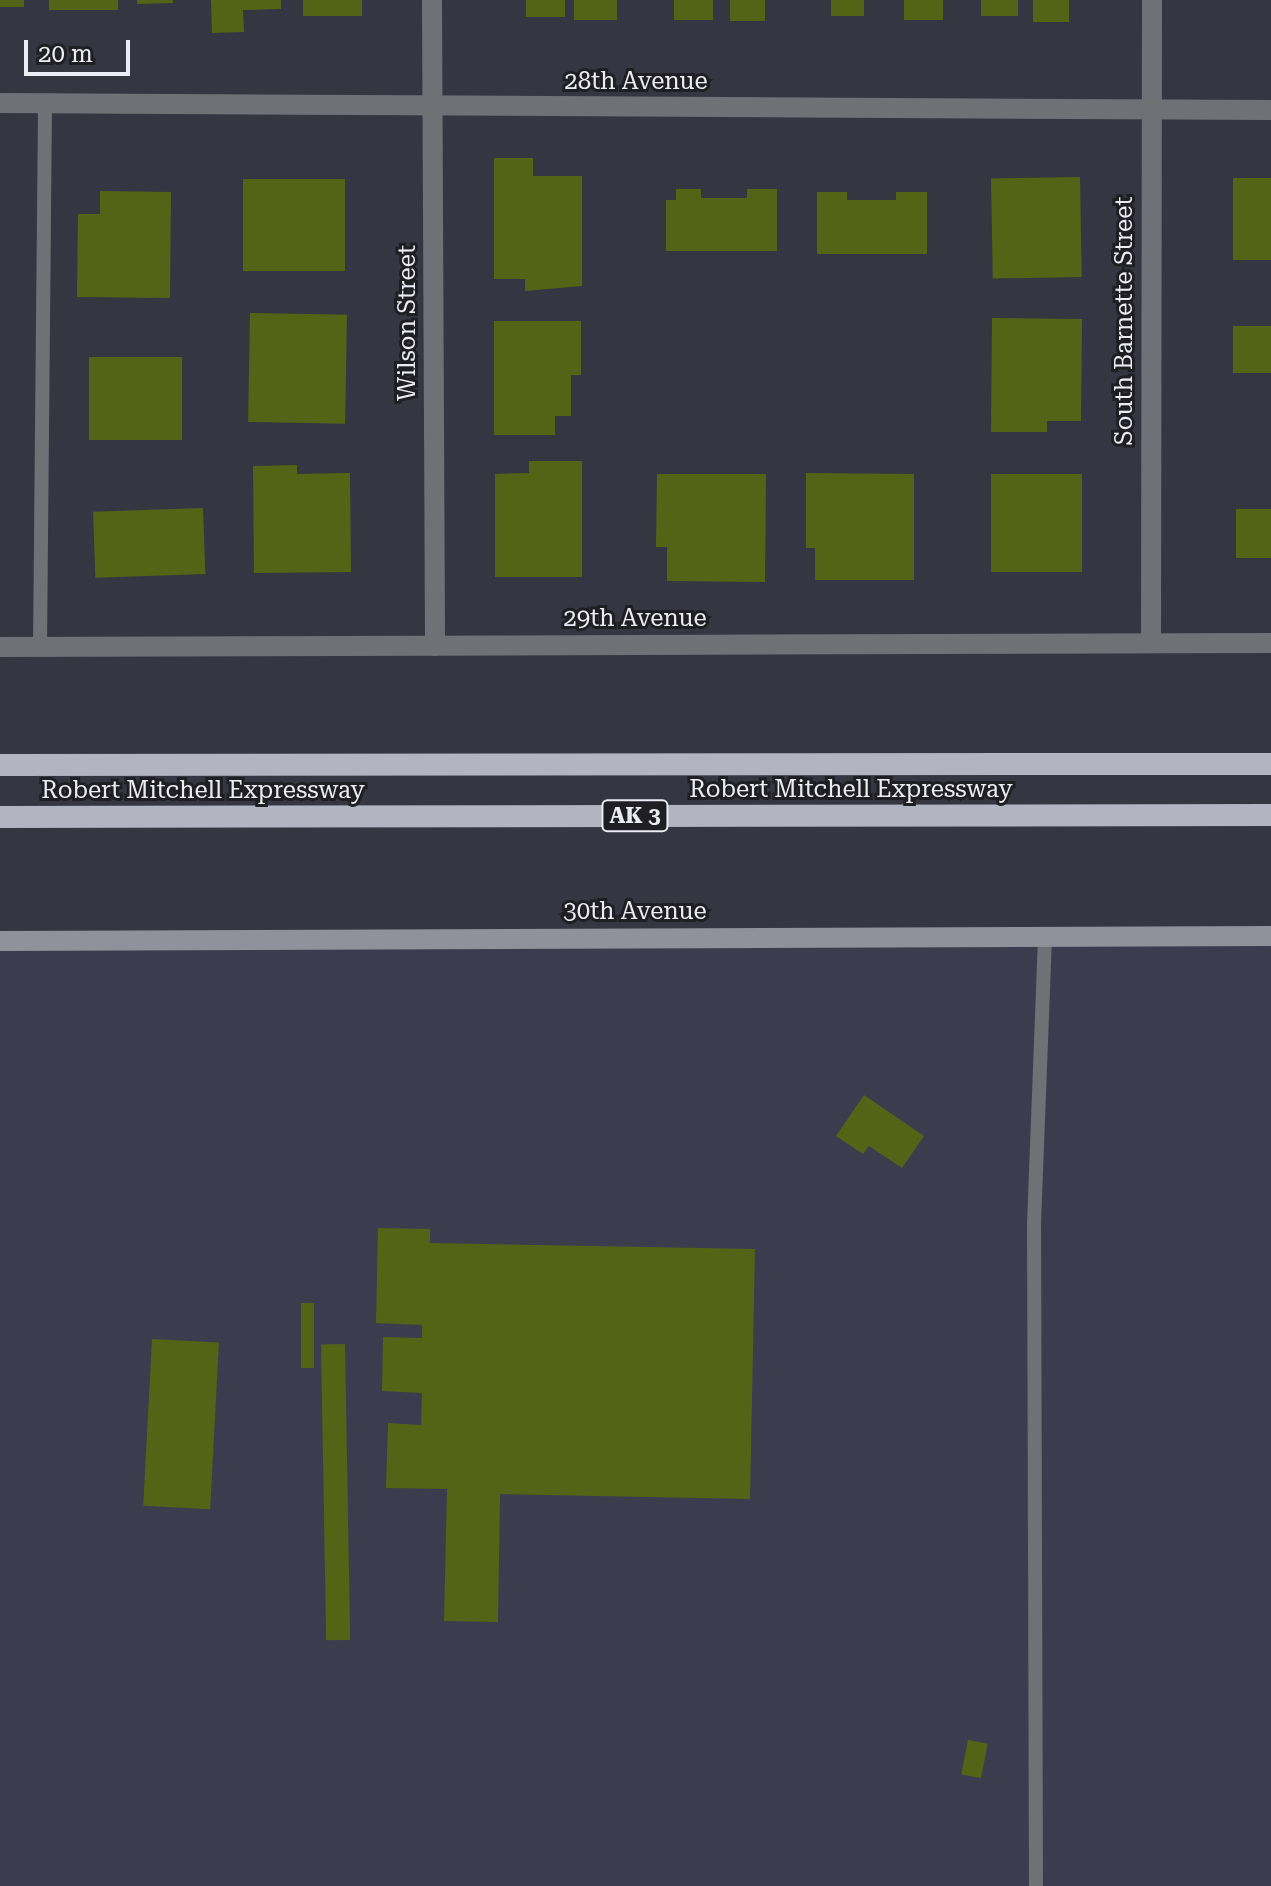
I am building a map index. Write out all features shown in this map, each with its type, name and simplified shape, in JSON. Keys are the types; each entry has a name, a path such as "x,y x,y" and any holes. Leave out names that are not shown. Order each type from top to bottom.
{"highway":[{"name":"Robert Mitchell Expressway","path":"0,765 1271,764"},
{"name":"Robert Mitchell Expressway","path":"0,817 1271,815"}],"main road":[{"name":"30th Avenue","path":"0,941 1271,936"}],"street":[{"name":"Wilson Street","path":"432,0 435,646"},
{"name":"South Barnette Street","path":"1151,643 1152,0"},
{"name":"28th Avenue","path":"0,103 1271,110"},
{"name":"29th Avenue","path":"0,647 1271,643"}],"lane":[{"path":"40,647 45,103"},
{"path":"1036,1886 1034,1224 1045,938"}],"shaded area":[{"path":"0,943 1271,943 1271,1886 0,1886"}],"building":[{"path":"0,0 24,0 24,7 0,7"},
{"path":"49,0 118,0 118,10 49,10"},
{"path":"137,0 173,0 173,3 137,4"},
{"path":"211,0 281,0 281,9 243,10 244,32 212,33"},
{"path":"303,0 362,0 362,16 303,16"},
{"path":"526,0 565,0 565,17 526,17"},
{"path":"574,0 617,0 617,20 574,20"},
{"path":"674,0 713,0 713,20 674,20"},
{"path":"730,0 765,0 765,21 730,21"},
{"path":"831,0 864,0 864,16 831,16"},
{"path":"904,0 943,0 943,20 904,20"},
{"path":"981,0 1018,0 1018,16 981,16"},
{"path":"1033,0 1069,0 1069,22 1033,22"},
{"path":"494,158 533,158 533,176 582,176 582,286 525,291 525,279 494,279"},
{"path":"1080,177 1082,277 993,279 991,179"},
{"path":"1233,178 1271,178 1271,260 1233,260"},
{"path":"243,179 345,179 345,271 243,271"},
{"path":"676,189 701,189 701,198 747,198 747,189 777,189 777,251 666,251 666,200 676,200"},
{"path":"100,191 171,192 170,298 77,297 78,214 100,214"},
{"path":"817,192 847,192 847,200 896,200 896,192 927,192 927,254 817,254"},
{"path":"250,313 347,315 345,424 248,422"},
{"path":"992,318 1082,319 1081,421 1047,421 1047,432 991,432"},
{"path":"494,321 581,321 581,375 571,375 571,416 555,416 555,435 494,435"},
{"path":"1233,326 1271,326 1271,373 1233,373"},
{"path":"89,357 182,357 182,440 89,440"},
{"path":"529,461 582,461 582,577 495,577 495,474 529,473"},
{"path":"297,465 297,474 350,473 351,572 254,573 253,466"},
{"path":"806,473 914,474 914,580 815,580 815,548 806,548"},
{"path":"657,474 766,474 765,582 667,581 667,547 656,547"},
{"path":"991,474 1082,474 1082,572 991,572"},
{"path":"203,508 205,574 95,578 93,512"},
{"path":"1236,509 1271,509 1271,558 1236,558"},
{"path":"864,1095 924,1136 902,1168 869,1146 863,1154 836,1136"},
{"path":"378,1228 430,1229 430,1243 755,1249 750,1499 500,1494 498,1622 444,1621 447,1489 386,1488 388,1423 421,1425 422,1393 382,1391 383,1337 422,1338 422,1325 376,1323"},
{"path":"301,1303 314,1303 314,1368 301,1368"},
{"path":"152,1339 219,1343 210,1509 143,1506"},
{"path":"321,1344 345,1344 350,1640 326,1640"},
{"path":"968,1740 988,1744 981,1778 961,1774"}]}
